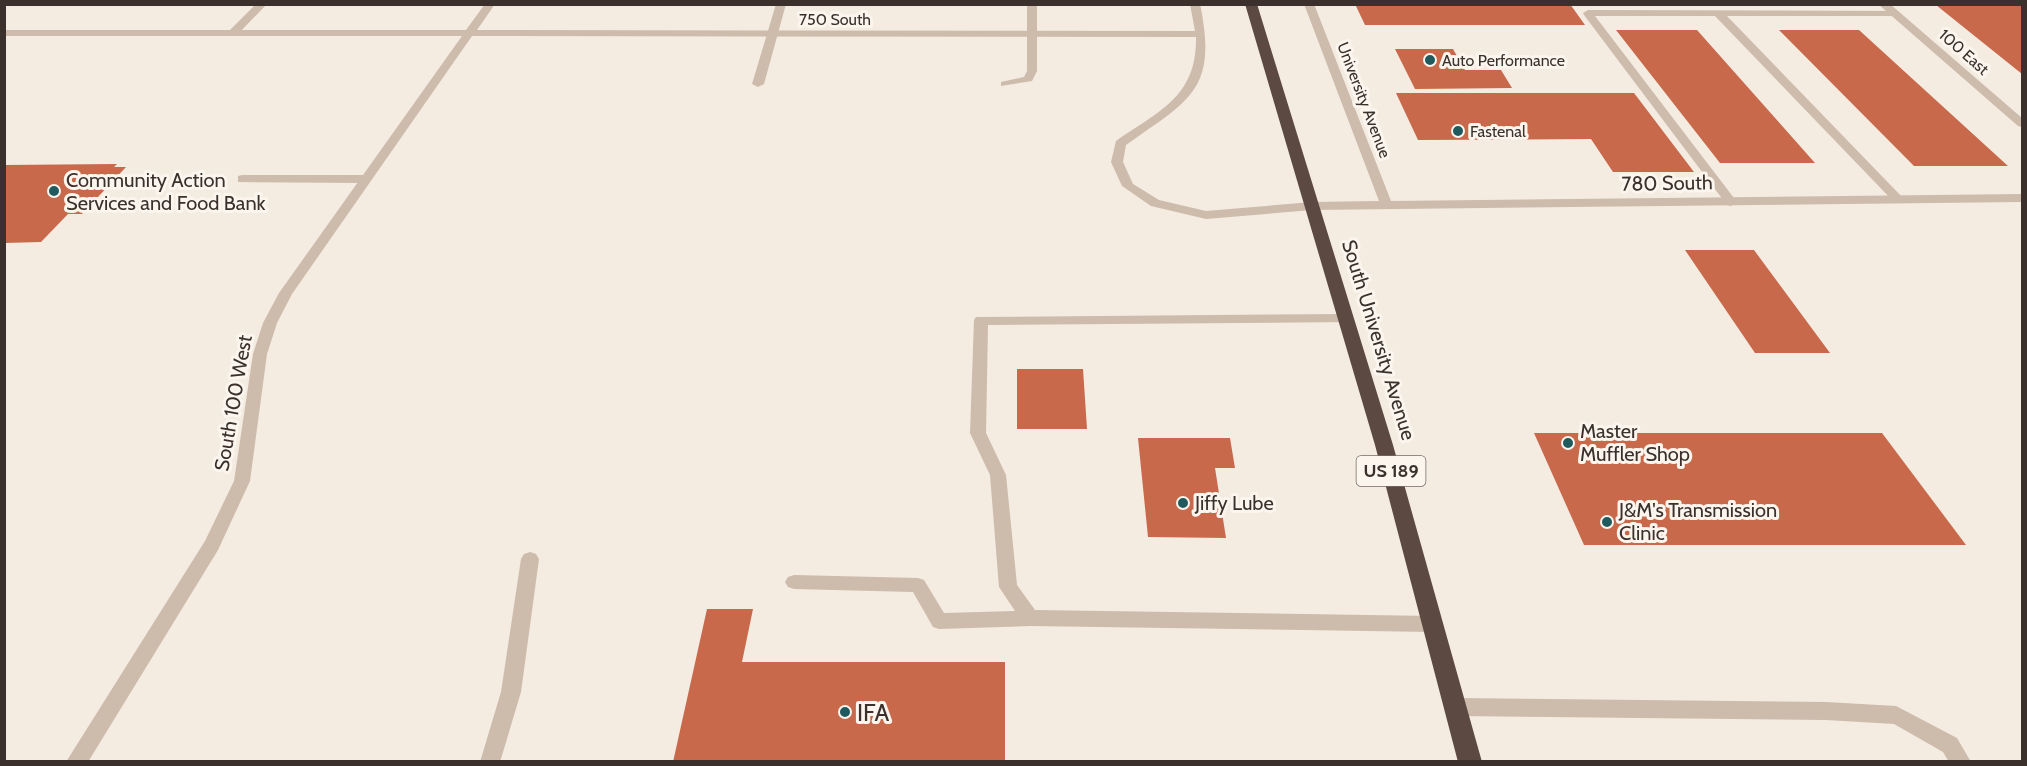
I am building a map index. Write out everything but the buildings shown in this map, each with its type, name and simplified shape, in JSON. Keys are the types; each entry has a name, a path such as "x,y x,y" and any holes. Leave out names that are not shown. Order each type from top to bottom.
{"highway":[{"name":"South University Avenue","path":"1251,4 1384,445 1470,762"}],"street":[{"path":"232,34 262,4"},
{"name":"South 100 West","path":"76,762 212,545 242,481 260,354 270,323 286,292 490,4"},
{"path":"758,84 781,4"},
{"path":"1005,84 1028,79 1032,71 1032,4"},
{"path":"1195,4 1204,56 1198,78 1180,99 1120,144 1117,162 1128,186 1155,203 1206,215 1312,206"},
{"name":"University Avenue","path":"1309,4 1388,207"},
{"name":"100 East","path":"1883,4 2022,124"},
{"path":"1585,9 1718,13 1893,13"},
{"path":"1585,9 1731,202"},
{"path":"1718,13 1898,199"},
{"name":"750 South","path":"4,33 1201,34"},
{"path":"242,179 364,179"},
{"name":"780 South","path":"1312,206 1388,207 2022,198"},
{"path":"1030,618 1008,587 998,475 978,433 981,320 1346,319"},
{"path":"490,762 511,692 530,559"},
{"path":"794,582 918,585 939,621 1030,618 1432,624"},
{"path":"1455,707 1827,711 1896,715 1950,745 1961,762"}],"place":[{"name":"Auto Performance","path":"1430,60"},
{"name":"Fastenal","path":"1458,131"},
{"name":"Community Action Services and Food Bank","path":"54,191"},
{"name":"Master Muffler Shop","path":"1568,443"},
{"name":"Jiffy Lube","path":"1183,503"},
{"name":"J&M's Transmission Clinic","path":"1607,522"},
{"name":"IFA","path":"845,712"}]}
